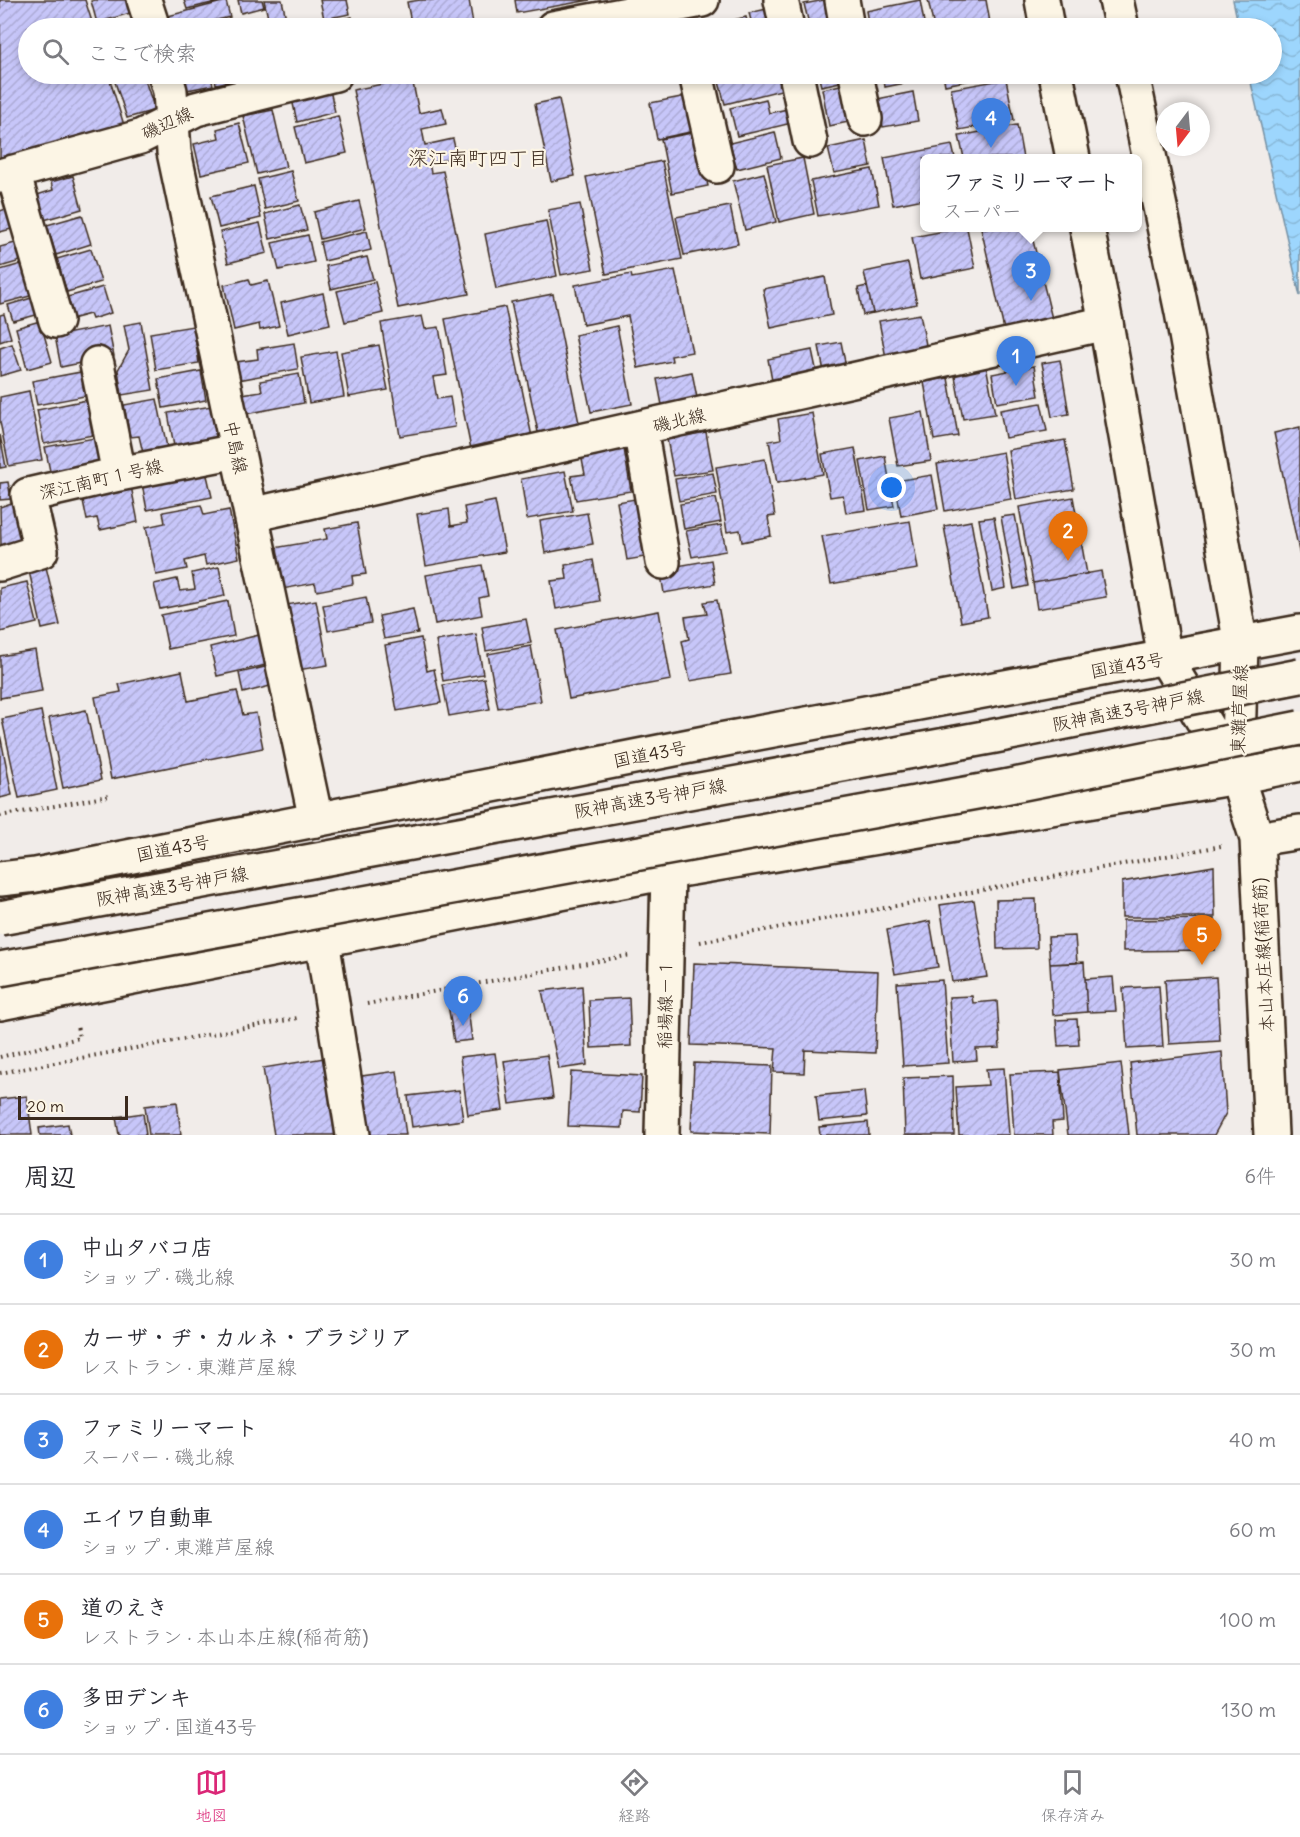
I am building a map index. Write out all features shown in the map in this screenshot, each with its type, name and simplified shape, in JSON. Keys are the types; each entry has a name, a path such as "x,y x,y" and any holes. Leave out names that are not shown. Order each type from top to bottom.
{"main road":[{"path":"144,0 150,18"},
{"path":"781,0 785,18"},
{"path":"842,0 846,18"},
{"path":"1042,0 1045,18"},
{"path":"1116,0 1120,18"},
{"path":"633,18 689,11"},
{"name":"中島線","path":"168,84 174,152 316,820"},
{"name":"磯辺線","path":"6,174 140,137 196,109 295,84"},
{"path":"698,84 717,166"},
{"path":"798,84 810,141"},
{"path":"858,84 865,118"},
{"path":"1058,84 1072,154"},
{"name":"東灘芦屋線","path":"1133,84 1182,312 1241,645 1238,777"},
{"path":"6,174 56,321"},
{"name":"東灘芦屋線","path":"1088,232 1106,322 1165,658 1238,777"},
{"name":"磯北線","path":"251,514 1106,322"},
{"path":"97,364 118,474"},
{"path":"640,428 663,562"},
{"name":"深江南町１号線","path":"0,564 40,551 28,495 118,474 237,451"},
{"name":"国道43号","path":"0,879 36,875 720,740 1241,645 1300,632"},
{"name":"阪神高速3号神戸線","path":"0,918 995,736 1300,676"},
{"path":"0,969 1004,787 1300,728"},
{"path":"0,1004 668,872 1238,777 1300,764"},
{"name":"本山本庄線(稲荷筋)","path":"1238,777 1257,839 1271,1135"},
{"path":"1257,839 1300,832"},
{"name":"稲場線－１","path":"662,1135 668,872"},
{"path":"322,940 353,1135"}],"path":[{"path":"0,816 109,796"},
{"path":"0,1057 79,1038 77,1022"}],"water":[{"path":"1233,0 1300,0 1300,296 1251,84 1282,84 1282,18 1237,18"}],"building":[{"path":"0,0 85,0 91,18 18,18 18,84 111,84 124,125 0,162"},
{"path":"126,0 130,13 114,18 96,18 91,1"},
{"path":"184,0 224,0 187,9"},
{"path":"238,0 262,0 264,7 241,13"},
{"path":"264,0 282,0 286,18 268,18"},
{"path":"320,0 347,0 350,14 324,18"},
{"path":"469,0 472,18 410,18 407,2"},
{"path":"515,0 590,0 517,13"},
{"path":"835,0 838,18 808,18 804,4"},
{"path":"920,0 923,18 867,18 866,11"},
{"path":"928,0 986,0 989,18 932,18"},
{"path":"226,1 230,17 168,18 168,16"},
{"path":"771,8 774,18 750,18 749,13"},
{"path":"116,84 146,84 155,110 127,118"},
{"path":"186,84 213,85 187,90"},
{"path":"382,84 413,84 419,113 442,108 446,124 422,129 425,145 453,139 457,157 429,163 431,173 443,171 469,294 398,308 353,90"},
{"path":"720,84 788,84 789,88 725,104"},
{"path":"850,84 858,120 829,126 822,89"},
{"path":"885,84 900,84 885,87"},
{"path":"978,84 1007,84 1014,120 959,130 951,89"},
{"path":"330,90 335,112 297,122 292,99"},
{"path":"913,92 918,121 883,127 877,99"},
{"path":"697,94 704,129 657,139 650,103"},
{"path":"559,99 575,176 551,181 535,104"},
{"path":"766,99 769,113 792,108 796,122 737,136 730,108"},
{"path":"273,110 286,167 257,174 243,116"},
{"path":"338,116 347,153 304,163 295,127"},
{"path":"239,123 249,163 201,174 194,144 219,138 217,129"},
{"path":"1017,125 1022,154 963,154 959,136"},
{"path":"697,132 708,186 672,193 661,139"},
{"path":"775,132 781,158 737,169 730,143"},
{"path":"866,140 871,166 834,173 828,148"},
{"path":"952,145 954,154 920,154 920,200 893,205 884,158"},
{"path":"803,158 814,214 779,222 767,165"},
{"path":"662,161 682,259 606,274 586,177"},
{"path":"872,169 879,205 818,216 811,181"},
{"path":"291,171 299,201 265,209 258,179"},
{"path":"764,173 776,222 745,230 733,181"},
{"path":"73,176 82,209 44,220 37,195 53,190 51,182"},
{"path":"254,186 261,218 219,228 211,196"},
{"path":"359,201 366,228 320,239 314,212"},
{"path":"580,204 593,269 561,275 548,210"},
{"path":"300,205 307,230 270,239 265,214"},
{"path":"730,206 738,244 684,255 676,217"},
{"path":"9,208 15,228 0,232 0,211"},
{"path":"82,215 91,244 56,255 47,225"},
{"path":"546,221 557,276 496,289 485,234"},
{"path":"260,223 267,253 228,263 220,232"},
{"path":"367,231 371,250 324,261 320,242"},
{"path":"939,232 968,232 975,268 920,279 912,237"},
{"path":"982,232 1031,232 1053,323 1005,334"},
{"path":"308,235 314,262 279,270 272,243"},
{"path":"19,242 24,260 0,267 0,247"},
{"path":"91,249 101,282 67,292 57,259"},
{"path":"367,257 373,279 331,289 326,266"},
{"path":"25,263 34,295 0,304 0,270"},
{"path":"908,263 917,304 873,313 864,272"},
{"path":"675,270 692,352 671,356 672,361 638,368 628,316 583,325 575,285 631,274 632,278"},
{"path":"825,277 832,315 771,328 763,289"},
{"path":"249,279 251,285 268,281 279,326 260,330 259,324 234,330 224,285"},
{"path":"375,282 383,313 345,322 337,291"},
{"path":"867,286 873,313 863,315 858,288"},
{"path":"103,287 111,313 92,319 90,314 71,319 64,298"},
{"path":"323,293 330,324 288,334 281,303"},
{"path":"553,294 580,428 539,437 511,302"},
{"path":"35,297 40,314 13,321 8,305"},
{"path":"505,307 532,437 471,449 445,319"},
{"path":"4,314 11,338 0,342 0,315"},
{"path":"920,314 927,350 886,358 879,321"},
{"path":"422,316 425,329 439,327 447,375 433,377 437,399 450,397 455,427 400,436 381,323"},
{"path":"40,321 52,362 27,369 16,328"},
{"path":"141,322 153,390 122,395 118,370 129,350 124,325"},
{"path":"108,326 114,356 61,367 55,336"},
{"path":"193,326 199,363 156,370 150,333"},
{"path":"617,326 632,404 591,412 575,335"},
{"path":"841,342 847,372 825,377 819,346"},
{"path":"294,343 298,369 238,380 236,362 258,359 257,349"},
{"path":"12,344 21,370 0,376 0,348"},
{"path":"379,345 388,390 349,397 341,352"},
{"path":"812,350 818,378 773,386 768,359"},
{"path":"336,351 344,397 309,403 301,357"},
{"path":"1060,360 1069,414 1052,417 1042,363"},
{"path":"986,365 995,414 963,419 954,371"},
{"path":"1034,366 1039,396 997,403 992,374"},
{"path":"201,371 206,400 163,408 158,379"},
{"path":"81,372 85,396 37,405 32,381"},
{"path":"692,372 697,398 662,405 657,379"},
{"path":"299,374 304,403 245,414 242,394 262,391 260,381"},
{"path":"948,378 958,436 934,440 924,382"},
{"path":"29,391 42,460 9,466 0,422 0,397"},
{"path":"92,399 99,434 44,444 37,410"},
{"path":"157,399 168,452 144,457 139,436 130,437 124,405"},
{"path":"1041,403 1047,431 1005,438 1000,410"},
{"path":"218,405 225,443 175,452 168,413"},
{"path":"923,412 931,461 898,466 889,418"},
{"path":"812,413 823,474 777,483 769,441 781,439 778,419"},
{"path":"1300,427 1300,556 1274,433"},
{"path":"706,432 713,470 674,476 667,439"},
{"path":"0,435 6,467 0,468"},
{"path":"100,437 106,466 51,476 45,447"},
{"path":"1065,440 1074,489 1016,499 1008,450"},
{"path":"623,443 631,491 576,500 571,476 585,474 580,450"},
{"path":"855,448 866,510 846,513 843,495 830,497 822,454"},
{"path":"1003,452 1011,499 945,511 937,464"},
{"path":"885,456 894,506 869,510 860,461"},
{"path":"765,459 775,516 768,517 771,536 742,542 740,530 727,532 716,467"},
{"path":"206,471 212,497 147,510 142,484"},
{"path":"565,471 573,511 527,519 521,479"},
{"path":"713,473 717,494 679,501 675,479"},
{"path":"932,475 938,509 901,516 895,481"},
{"path":"8,482 11,499 0,500 0,483"},
{"path":"131,486 138,522 100,530 97,518 87,520 82,496"},
{"path":"1073,497 1087,574 1033,583 1019,507"},
{"path":"641,498 651,556 627,560 617,502"},
{"path":"716,498 721,522 684,529 680,504"},
{"path":"495,501 505,552 426,566 417,514 449,509 451,526 467,523 464,507"},
{"path":"14,502 27,540 1,549 0,507"},
{"path":"201,505 204,515 229,510 239,558 206,565 204,556 185,561 187,569 156,575 146,527 165,523 163,512"},
{"path":"587,513 593,544 545,553 540,521"},
{"path":"1015,515 1028,586 1014,589 1001,517"},
{"path":"994,517 1006,588 992,591 979,519"},
{"path":"910,521 918,569 831,584 822,536"},
{"path":"971,521 988,617 961,622 944,526"},
{"path":"357,523 366,574 352,576 353,584 317,591 315,583 282,589 274,548 327,539 325,529"},
{"path":"721,525 726,551 692,557 686,531"},
{"path":"593,560 600,601 556,609 551,581 567,579 565,565"},
{"path":"711,560 715,584 664,593 660,569"},
{"path":"482,565 488,596 479,598 482,615 435,624 426,575"},
{"path":"46,567 60,625 42,629 29,571"},
{"path":"219,567 225,596 160,609 154,584 177,579 180,591 195,589 192,573"},
{"path":"1101,571 1106,597 1037,609 1033,583"},
{"path":"27,582 37,623 0,632 0,588"},
{"path":"366,597 371,623 328,631 323,605"},
{"path":"316,600 328,665 298,670 286,605"},
{"path":"717,600 731,674 690,681 682,641 689,639 685,617 707,614 704,602"},
{"path":"228,601 234,636 168,649 161,615"},
{"path":"413,609 418,633 384,639 379,616"},
{"path":"659,611 671,680 569,699 557,630"},
{"path":"526,619 531,643 486,651 482,627"},
{"path":"476,634 483,674 443,681 436,641"},
{"path":"259,635 266,665 217,676 210,647"},
{"path":"421,638 427,671 434,669 441,703 397,711 385,645"},
{"path":"531,646 541,701 498,708 488,654"},
{"path":"35,650 42,691 0,698 0,656"},
{"path":"269,666 274,685 243,693 239,673"},
{"path":"182,671 188,701 237,691 243,715 256,713 263,748 111,779 95,697 121,692 119,684"},
{"path":"484,678 490,709 449,716 443,685"},
{"path":"86,710 101,780 63,788 49,718"},
{"path":"41,711 57,790 19,798 2,719"},
{"path":"0,734 12,795 0,798"},
{"path":"1214,866 1215,917 1122,917 1122,882"},
{"path":"1036,899 1037,948 997,949 996,900"},
{"path":"974,900 987,977 952,982 940,905"},
{"path":"1215,919 1215,950 1123,951 1123,920"},
{"path":"930,921 938,967 895,974 887,930"},
{"path":"1075,936 1077,963 1050,964 1048,937"},
{"path":"1084,962 1087,1012 1053,1015 1050,964"},
{"path":"694,963 878,971 875,1053 805,1050 804,1073 774,1072 776,1048 691,1045"},
{"path":"1113,977 1116,1011 1087,1012 1085,979"},
{"path":"1216,977 1220,1041 1169,1044 1165,980"},
{"path":"942,980 948,1063 903,1066 897,983"},
{"path":"582,986 587,1065 559,1069 542,991"},
{"path":"1159,986 1163,1047 1127,1049 1123,988"},
{"path":"972,996 973,1003 997,1001 1000,1048 976,1049 977,1060 953,1062 949,997"},
{"path":"629,998 631,1046 591,1048 589,1000"},
{"path":"467,1001 472,1040 454,1042 448,1004"},
{"path":"1077,1019 1079,1045 1058,1046 1056,1020"},
{"path":"1222,1052 1226,1113 1214,1135 1137,1135 1130,1063"},
{"path":"495,1053 503,1110 468,1115 460,1057"},
{"path":"547,1055 553,1098 510,1104 504,1061"},
{"path":"330,1057 343,1135 274,1135 263,1068"},
{"path":"694,1063 772,1066 770,1134 691,1131"},
{"path":"1121,1063 1129,1135 1068,1135 1060,1070"},
{"path":"1004,1068 1009,1135 959,1135 956,1087 988,1085 986,1069"},
{"path":"397,1071 406,1135 364,1135 355,1077"},
{"path":"571,1072 642,1076 640,1112 623,1111 622,1128 568,1126"},
{"path":"1060,1072 1063,1121 1052,1122 1053,1135 1014,1135 1010,1074"},
{"path":"953,1076 954,1135 905,1135 903,1078"},
{"path":"459,1090 463,1120 412,1127 408,1096"},
{"path":"864,1091 867,1116 819,1121 816,1096"},
{"path":"27,1096 32,1135 0,1135 0,1099"},
{"path":"177,1102 181,1135 149,1135 145,1106"},
{"path":"143,1113 146,1135 119,1135 116,1117"},
{"path":"868,1122 869,1135 820,1135 819,1127"},
{"path":"68,1124 70,1135 40,1135 39,1128"}],"place":[{"name":"エイワ自動車","path":"991,148"},
{"name":"ファミリーマート","path":"1031,301"},
{"name":"中山タバコ店","path":"1016,386"},
{"name":"カーザ・ヂ・カルネ・ブラジリア","path":"1068,561"},
{"name":"道のえき","path":"1202,965"},
{"name":"多田デンキ","path":"463,1026"}],"district":[{"name":"深江南町四丁目","path":"478,157"}]}
